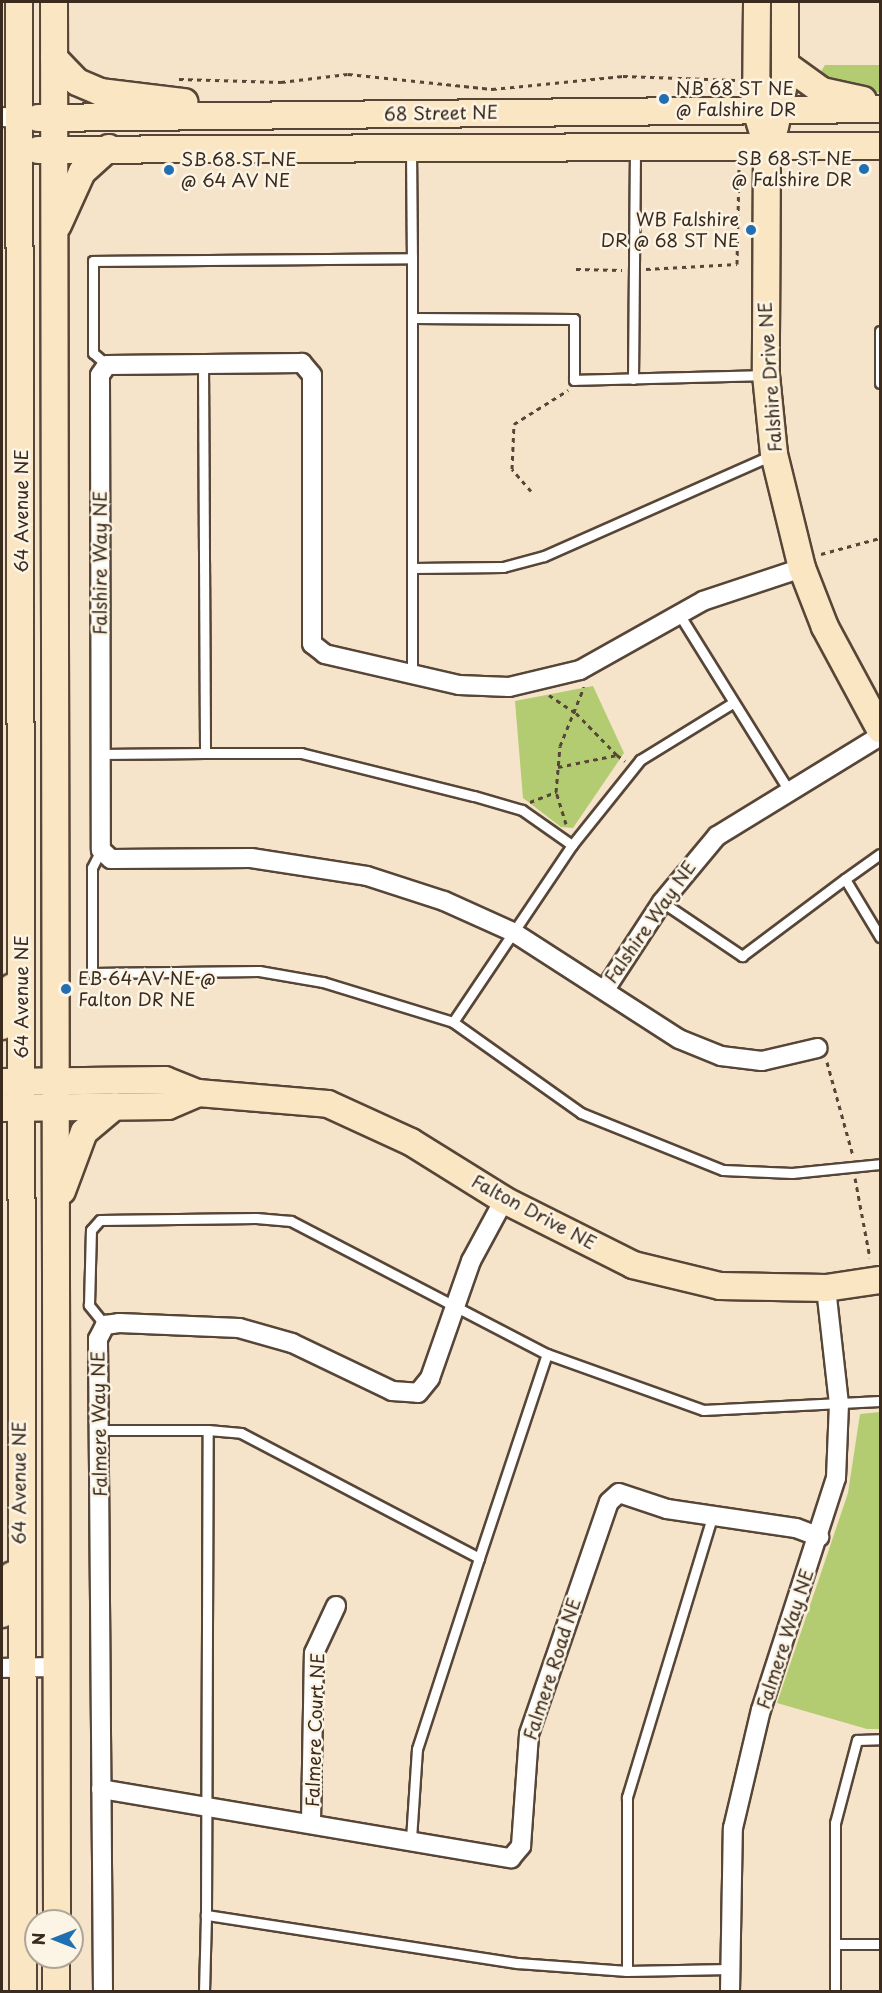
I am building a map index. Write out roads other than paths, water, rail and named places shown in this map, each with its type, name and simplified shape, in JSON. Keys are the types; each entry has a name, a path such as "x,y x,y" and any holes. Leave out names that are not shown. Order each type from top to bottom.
{"main road":[{"name":"64 Avenue NE","path":"19,2 19,57 11,118 11,150 21,955 11,1108 19,1546 13,1668 23,1992"},
{"name":"64 Avenue NE","path":"54,2 54,1106 59,1667 57,1909"},
{"path":"757,2 756,111 767,147"},
{"path":"767,147 782,111 786,65 785,2"},
{"path":"2,81 19,57"},
{"path":"54,58 77,82 100,92 244,108 266,116"},
{"path":"786,65 822,91 880,103"},
{"name":"68 Street NE","path":"11,118 880,109"},
{"name":"68 Street NE","path":"11,150 411,145 880,146"},
{"name":"Falshire Drive NE","path":"767,147 766,375 774,454 812,561 825,627 880,729"},
{"path":"53,232 82,172 109,148"},
{"path":"2,1026 21,955"},
{"name":"Falton Drive NE","path":"11,1082 165,1080 198,1093 328,1104 411,1142 504,1200 633,1265 720,1286 826,1288 875,1269"},
{"name":"Falton Drive NE","path":"11,1108 168,1106 198,1093"},
{"path":"55,1215 84,1132 115,1106"},
{"path":"2,1614 19,1546"},
{"path":"56,1969 56,1992"}],"street":[{"path":"107,365 302,363 312,375 312,644 325,654 479,686 545,680 580,670 679,614 812,561"},
{"name":"Falshire Way NE","path":"107,365 100,375 100,754 101,850 111,859 251,858 367,876 444,901 513,932 606,988 662,902 717,836 788,789 880,736"},
{"path":"606,988 679,1039 722,1056 762,1061 818,1047"},
{"name":"Falmere Way NE","path":"104,1992 98,1339 105,1325 239,1328 292,1343 392,1391 418,1393 430,1378 453,1306 504,1200"},
{"name":"Falmere Way NE","path":"730,1992 733,1828 761,1710 819,1537 836,1478 839,1404 826,1288"},
{"name":"Falmere Road NE","path":"101,1789 311,1822 511,1858 521,1846 529,1734 609,1502 619,1493 712,1517 796,1528 819,1537"},
{"name":"Falmere Court NE","path":"311,1822 314,1653 336,1605"},
{"path":"13,1668 59,1667"}],"lane":[{"path":"411,145 414,318 412,673"},
{"path":"633,379 635,146"},
{"path":"107,365 93,354 93,261 412,258"},
{"path":"414,318 574,319 574,380 766,375"},
{"path":"880,331 880,382"},
{"path":"203,363 205,753"},
{"path":"413,568 504,567 544,556 774,454"},
{"path":"679,614 731,704 788,789"},
{"path":"453,1022 513,932 568,843 634,768 731,704"},
{"path":"100,754 301,753 522,810 568,843"},
{"path":"101,850 92,867 92,973 259,971 323,982 453,1022 581,1113 660,1149 723,1170 854,1170 880,1164"},
{"path":"662,902 742,956 880,854"},
{"path":"845,879 880,937"},
{"path":"105,1325 89,1305 91,1230 100,1220 291,1221 547,1354 703,1410 880,1401"},
{"path":"411,1839 417,1749 547,1354"},
{"path":"100,1430 208,1430 241,1433 479,1558"},
{"path":"204,1992 208,1430"},
{"path":"627,1971 627,1797 712,1517"},
{"path":"835,1992 835,1823 857,1740 880,1739"},
{"path":"206,1915 517,1963 627,1971 730,1970"},
{"path":"835,1944 880,1944"}],"place":[{"name":"NB 68 ST NE @ Falshire DR","path":"664,99"},
{"name":"SB 68 ST NE @ Falshire DR","path":"864,169"},
{"name":"SB 68 ST NE @ 64 AV NE","path":"169,170"},
{"name":"WB Falshire DR @ 68 ST NE","path":"751,230"},
{"name":"EB 64 AV NE @ Falton DR NE","path":"66,989"}]}
